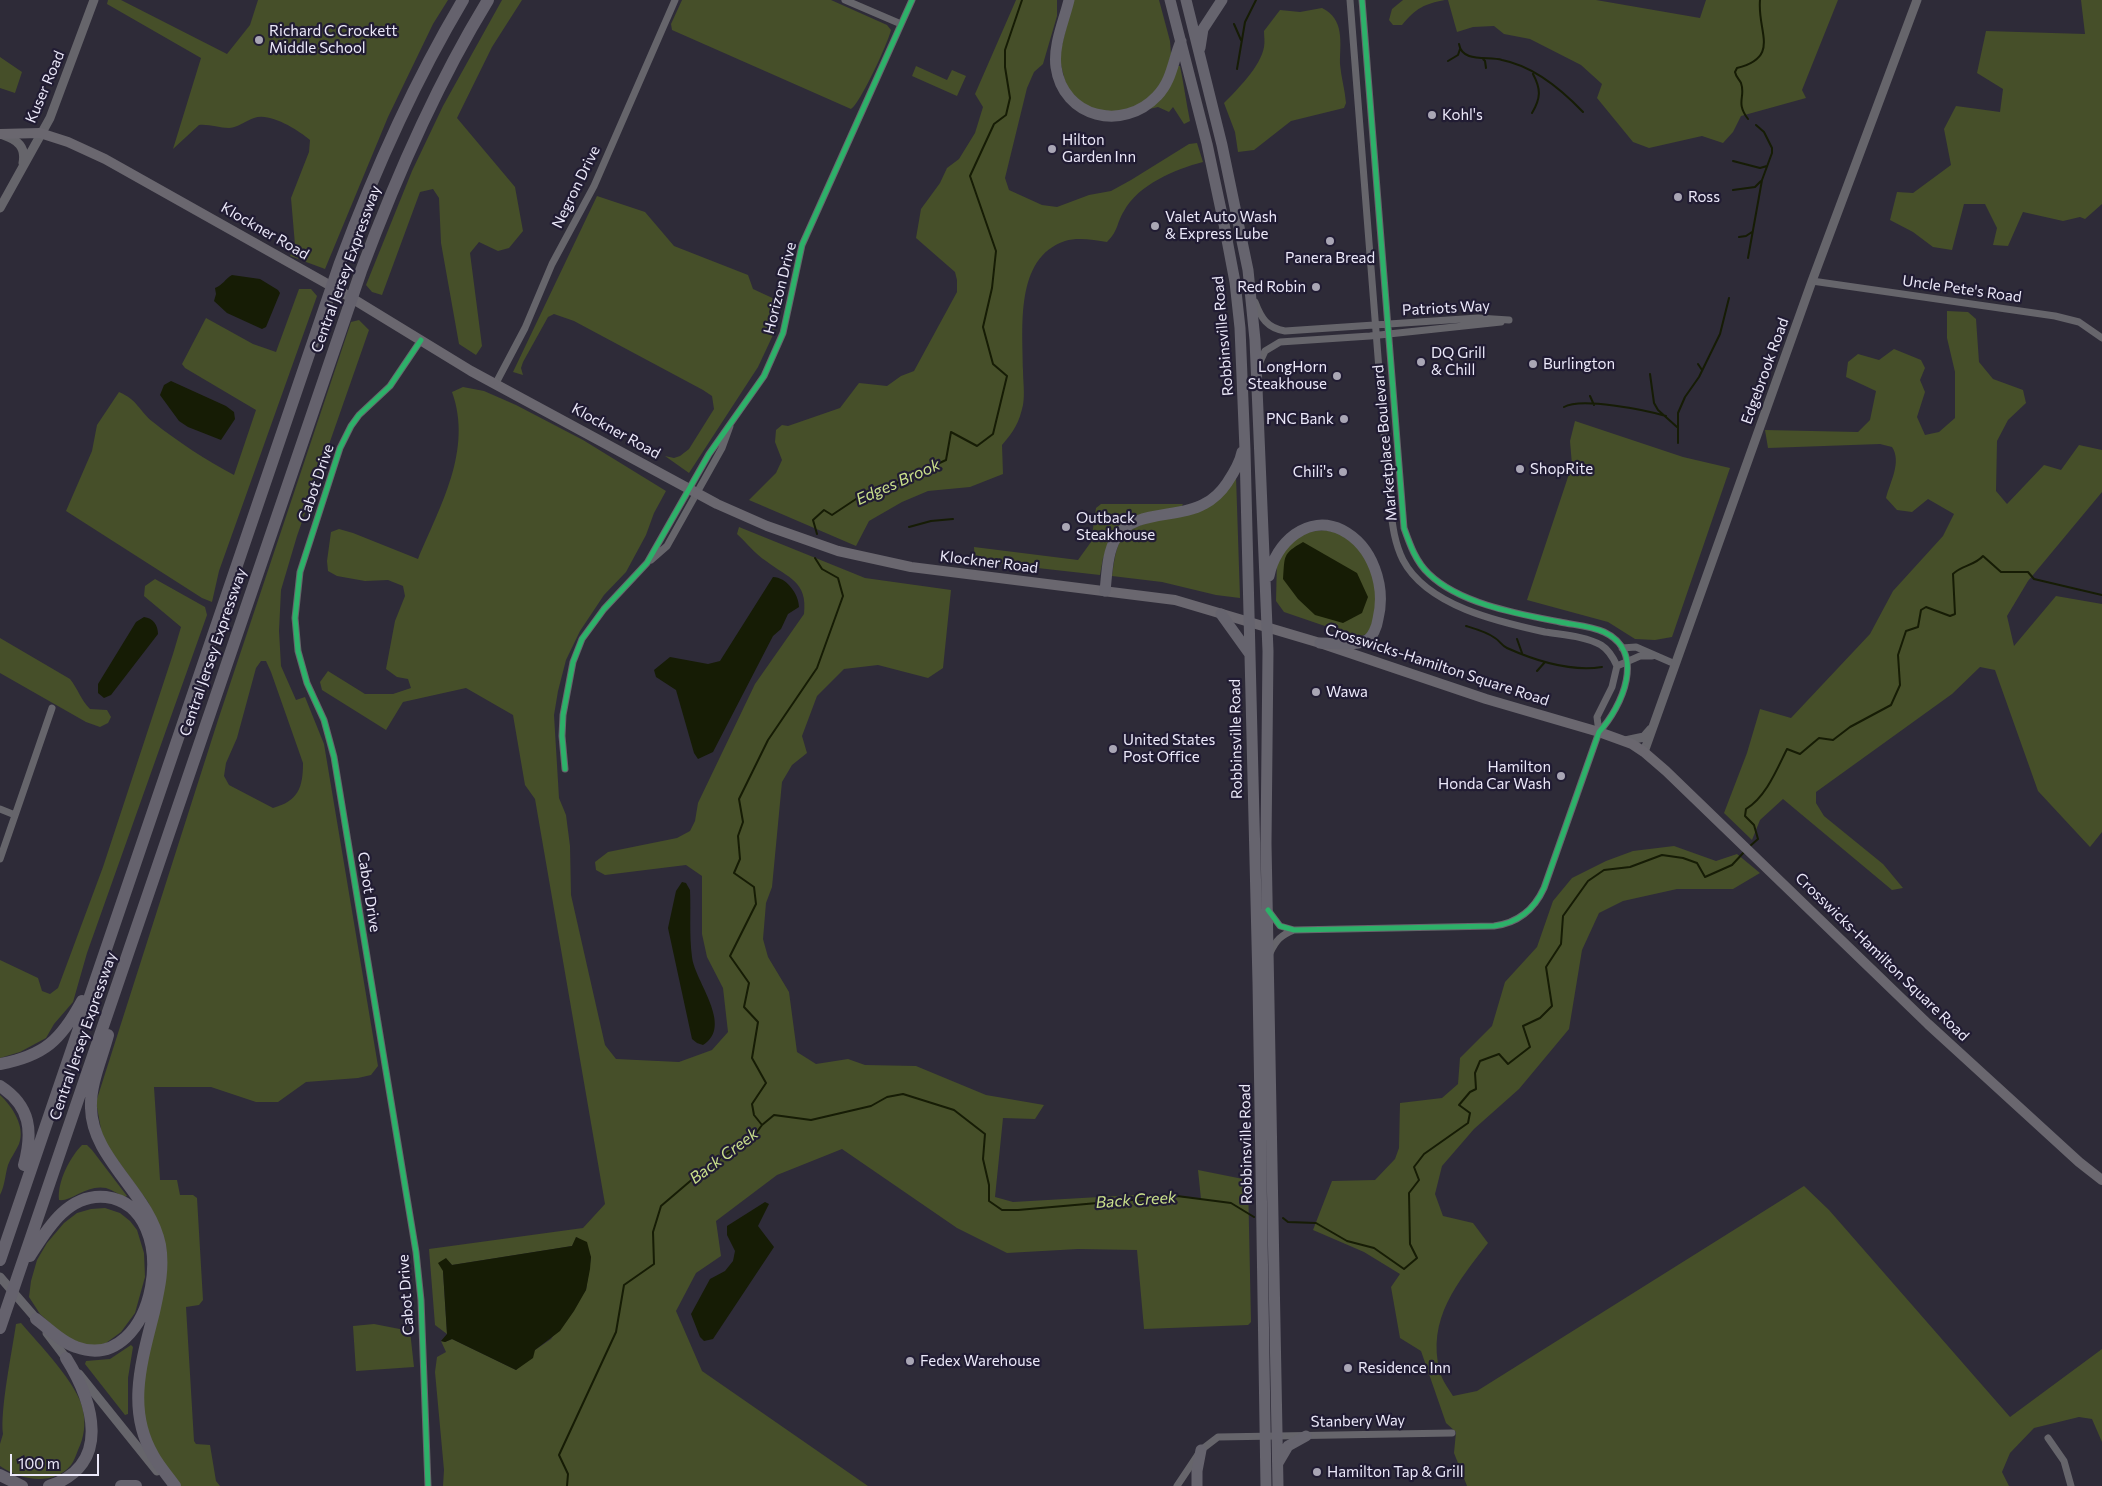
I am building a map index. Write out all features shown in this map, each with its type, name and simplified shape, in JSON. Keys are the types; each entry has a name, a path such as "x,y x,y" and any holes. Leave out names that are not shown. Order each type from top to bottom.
{"highway":[{"name":"Central Jersey Expressway","path":"1,1257 340,264 375,174 404,110 463,0"},
{"name":"Central Jersey Expressway","path":"0,1328 361,271 412,144 446,76 488,0"},
{"path":"1069,0 1056,49 1056,66 1060,82 1068,96 1081,108 1090,112 1106,117 1124,116 1138,111 1150,103 1167,83 1181,41"},
{"name":"Robbinsville Road","path":"1170,0 1207,144 1235,282 1240,328 1250,622 1266,1486"},
{"name":"Robbinsville Road","path":"1186,0 1224,155 1251,292 1267,628 1266,787 1278,1486"},
{"path":"1200,54 1203,29 1222,0"},
{"path":"1105,591 1111,550 1116,537 1126,527 1141,520 1187,511 1204,504 1219,493 1233,474 1241,457 1245,441"},
{"path":"1266,594 1275,555 1288,538 1316,526 1340,529 1350,536 1371,560 1380,587 1380,611 1377,626 1366,641 1320,643"},
{"path":"1221,614 1250,654"},
{"path":"0,1064 20,1060 39,1052 58,1037 69,1024 91,983 132,873"},
{"path":"153,880 93,1088 91,1108 98,1138 146,1209 153,1222 160,1245 160,1284 139,1376 138,1407 143,1433 148,1445 175,1486"},
{"path":"1256,907 1263,916 1265,942 1269,955"},
{"path":"0,1086 21,1106 28,1122 30,1141 1,1257"},
{"path":"14,1288 30,1257 51,1225 60,1214 76,1203 95,1197 112,1198 128,1205 140,1217 148,1233 151,1249 152,1281 142,1313 126,1338 110,1347 86,1350 69,1344 36,1319"},
{"path":"49,1486 58,1483 74,1472 86,1456 91,1440 91,1419 86,1398 80,1380 66,1358"},
{"path":"1278,1464 1288,1446 1306,1436"},
{"path":"1197,1486 1197,1471 1201,1450"},
{"path":"1257,1486 1266,1461"},
{"path":"0,1475 22,1486"},
{"path":"121,1486 136,1486"}],"main road":[{"name":"Klockner Road","path":"0,134 40,134 68,142 139,176 340,291 471,371 692,490 742,516 767,526 819,546 911,567 1175,600 1267,628"},
{"name":"Crosswicks-Hamilton Square Road","path":"1267,628 1320,643 1486,699 1598,732 1625,741 1644,752 1744,844 1928,1024 2079,1162 2102,1180"}],"street":[{"name":"Kuser Road","path":"0,208 50,118 94,0"},
{"name":"Negron Drive","path":"496,383 525,328 552,264 594,186 675,0"},
{"path":"845,0 901,24"},
{"name":"Horizon Drive","path":"565,769 562,736 563,715 577,648 596,618 647,563 666,546 692,490 722,448 733,418 764,376 777,351 802,245 912,0"},
{"name":"Marketplace Boulevard","path":"1350,0 1393,532 1397,546 1410,571 1433,593 1445,600 1519,626 1593,641 1608,650 1617,666"},
{"name":"Marketplace Boulevard","path":"1362,0 1404,528 1411,548 1420,564 1441,584 1455,592 1522,614 1602,631 1617,641 1627,661 1628,679 1610,720 1598,732"},
{"name":"Edgebrook Road","path":"1644,752 1812,281 1916,0"},
{"path":"0,134 10,137 22,147 24,155 21,169"},
{"name":"Uncle Pete's Road","path":"1812,281 2055,316 2079,322 2102,338"},
{"name":"Patriots Way","path":"1251,292 1263,320 1278,330 1478,318 1509,320 1388,334 1280,342 1265,351 1261,357 1256,376"},
{"name":"Cabot Drive","path":"421,340 390,386 350,426 340,448 300,572 295,618 302,667 324,720 334,757 416,1252 421,1300 428,1486"},
{"path":"1622,648 1636,647 1652,656 1674,664"},
{"path":"1268,910 1280,926 1294,930 1494,926 1517,920 1538,901 1544,888 1598,732 1597,717 1612,687 1617,666 1640,656 1652,656"},
{"path":"0,859 52,708"},
{"path":"1625,741 1644,736 1650,732 1654,723"},
{"path":"1651,735 1650,748 1656,762"},
{"path":"0,809 15,814"},
{"path":"1269,955 1276,941 1284,934 1294,930"},
{"path":"0,1277 36,1319 169,1486"},
{"name":"Stanbery Way","path":"1201,1450 1218,1437 1452,1433"},
{"path":"2048,1438 2064,1461 2071,1486"},
{"path":"1177,1486 1201,1450"}],"green space":[{"path":"108,0 121,0 227,54 250,25 258,0 448,0 433,24 388,117 325,269 290,256 295,245 291,198 309,152 310,140 284,123 261,117 229,128 199,125 173,149 201,58 107,4"},
{"path":"502,0 522,0 492,47 457,118 515,187 523,231 509,248 498,251 479,242 470,253 482,346 476,355 459,344 441,243 439,198 433,189 420,192 382,295 372,292 366,285 412,171 443,106"},
{"path":"682,0 831,0 887,25 891,30 867,85 851,109 672,30 671,24"},
{"path":"1016,0 1057,0 1057,16 1043,64 1034,72 1027,88 1005,178 1009,190 1042,205 1057,207 1089,195 1111,191 1189,144 1197,143 1203,162 1158,179 1138,193 1124,211 1114,234 1107,242 1081,239 1065,241 1049,250 1037,263 1029,278 1023,316 1023,405 1016,426 1002,445 1003,474 970,487 928,491 902,502 869,521 856,546 749,500 776,473 782,460 775,442 776,430 782,425 788,426 840,408 859,383 887,386 901,376 914,371 957,292 955,272 916,238 921,209 940,183 947,168 959,159 975,133 983,107 975,94"},
{"path":"1073,0 1159,0 1170,41 1171,54 1164,81 1149,99 1121,113 1088,108 1067,89 1059,57"},
{"path":"1403,0 1445,0 1431,3 1421,8 1412,14 1402,25 1393,25 1389,20 1392,9"},
{"path":"1448,0 1596,0 1700,18 1706,0 1838,0 1802,90 1806,98 1741,116 1733,132 1723,143 1702,136 1649,148 1633,142 1597,98 1602,84 1581,65 1530,39 1504,34 1494,26 1473,27 1457,32"},
{"path":"2081,0 2102,0 2102,204 2085,219 2080,217 2063,221 2023,212 2008,246 1993,245 1997,228 1985,204 1964,204 1952,250 1933,247 1913,232 1890,220 1897,192 1913,193 1951,165 1944,129 1956,106 2000,112 2003,89 1977,73 1986,31 2085,34"},
{"path":"1322,8 1335,18 1340,32 1340,64 1346,103 1344,108 1291,121 1254,150 1238,152 1235,132 1224,103 1248,77 1258,62 1264,47 1264,31 1280,10 1300,12"},
{"path":"0,57 22,72 15,93 0,88"},
{"path":"916,66 947,80 952,70 966,76 957,96 912,76"},
{"path":"1177,66 1180,66 1190,121 1184,124 1173,107 1169,112 1158,107 1145,110"},
{"path":"597,196 645,212 674,246 748,275 753,289 781,302 773,335 758,367 689,473 665,456 674,458 689,449 714,409 712,396 703,390 574,321 554,314 548,317 523,362 521,368 523,375 513,372"},
{"path":"299,289 311,289 317,296 219,571 212,602 202,598 66,511 92,451 97,425 119,392 134,402 148,418 172,437 234,475 256,410 185,368 182,364 206,318 253,344 276,352"},
{"path":"1947,311 1968,312 1976,319 1979,362 1993,379 2023,390 2026,403 2008,420 1997,441 1996,491 2007,504 2044,465 2061,470 2079,445 2102,450 2102,492 2028,581 2007,616 2014,646 2056,596 2102,604 2102,832 2090,847 2038,791 1995,670 1980,667 1952,694 1816,792 1816,803 1824,816 1883,864 1903,888 1892,890 1783,799 1760,820 1752,840 1724,813 1747,753 1760,709 1791,718 1870,634 1893,591 1943,536 1954,514 1928,499 1912,512 1897,510 1886,498 1896,466 1895,453 1892,447 1880,444 1768,448 1765,430 1858,432 1870,420 1876,391 1846,377 1848,362 1858,354 1879,360 1894,349 1921,360 1925,368 1920,380 1925,392 1917,417 1925,435 1939,432 1955,418 1955,372 1947,338"},
{"path":"359,320 369,330 297,536 281,590 279,631 281,666 296,700 305,697 324,744 378,1066 371,1075 358,1078 306,1082 278,1102 256,1102 211,1087 154,1087 160,1180 177,1180 180,1195 193,1195 197,1198 203,1300 199,1305 186,1307 194,1441 196,1444 210,1445 216,1481 220,1486 181,1486 157,1454 145,1431 142,1398 160,1227 148,1202 103,1140 96,1102 218,720 351,322","holes":["261,661 266,661 303,763 302,780 297,792 288,802 273,808 229,785 224,776 226,763 237,738 256,668"]},
{"path":"463,387 484,391 516,405 583,440 666,491 654,513 646,535 626,572 604,595 580,631 566,660 554,715 559,798 566,815 570,846 571,895 605,1045 616,1059 679,1062 712,1050 728,1032 723,988 707,957 702,934 702,876 686,865 605,875 596,870 595,862 608,852 677,838 690,831 695,821 698,803 755,684 804,614 803,594 800,587 755,552 737,534 739,527 865,578 951,590 943,668 928,678 878,665 844,669 817,696 802,736 807,753 792,765 782,782 772,887 766,903 763,939 768,957 789,992 797,1052 816,1064 848,1059 865,1065 916,1066 986,1095 1044,1105 1035,1119 1003,1118 995,1197 1013,1202 1151,1194 1201,1199 1198,1170 1248,1180 1251,1322 1248,1325 1144,1329 1137,1250 1078,1249 1007,1253 957,1228 842,1149 777,1175 716,1221 721,1256 696,1273 676,1311 702,1371 868,1486 443,1486 444,1470 435,1372 437,1357 446,1352 441,1341 445,1342 452,1339 516,1370 535,1350 551,1339 586,1290 591,1257 577,1237 572,1246 452,1265 446,1259 443,1271 447,1334 435,1325 429,1249 583,1228 605,1204 535,799 525,785 513,715 466,688 403,702 386,730 322,690 320,682 328,671 365,694 393,694 411,688 408,679 397,677 386,669 395,621 405,596 403,586 388,580 365,581 337,576 328,571 327,561 331,532 339,529 353,533 418,559 451,477 459,435 452,392"},
{"path":"1575,421 1683,457 1730,468 1672,637 1655,640 1635,639 1608,622 1527,600 1572,465 1570,441"},
{"path":"1236,476 1240,598 1216,595 1162,582 1112,576 1118,546 1126,533 1158,520 1178,516 1200,503"},
{"path":"1101,504 1183,504 1180,509 1135,518 1103,558 1100,575 975,561 974,547 1078,560 1091,542 1096,508"},
{"path":"1325,530 1344,535 1364,554 1371,567 1377,595 1373,622 1367,634 1357,637 1284,612 1276,601 1277,559 1288,543 1307,532"},
{"path":"155,579 205,607 207,615 87,953 73,1002 54,1024 46,1038 20,1052 0,1058 0,960 38,978 42,991 50,994 58,988 103,867 173,654 181,627 144,596 145,586"},
{"path":"0,638 70,679 90,709 107,710 111,717 108,723 100,727 86,722 0,673"},
{"path":"1674,846 1716,861 1737,854 1760,873 1733,889 1677,889 1623,901 1599,913 1582,950 1569,1029 1519,1089 1474,1129 1442,1166 1435,1194 1443,1216 1473,1223 1488,1243 1456,1287 1441,1318 1437,1335 1437,1353 1441,1375 1453,1396 1477,1391 1804,1186 1829,1210 2010,1417 2102,1349 2102,1442 2092,1419 2079,1417 2034,1428 2010,1453 2002,1472 2009,1486 1467,1486 1454,1453 1456,1432 1446,1423 1421,1351 1400,1338 1391,1287 1400,1274 1364,1252 1313,1230 1332,1181 1375,1180 1395,1159 1399,1148 1400,1103 1442,1098 1458,1084 1460,1058 1492,1026 1505,982 1537,947 1553,901 1572,878 1606,861 1633,851"},
{"path":"0,1095 17,1117 21,1137 8,1165 0,1195"},
{"path":"82,1145 87,1145 92,1150 127,1196 125,1197 109,1189 99,1187 64,1200 59,1200 60,1186 65,1170"},
{"path":"105,1208 120,1213 137,1230 144,1253 145,1277 135,1313 121,1332 106,1343 96,1346 70,1341 40,1314 29,1297 37,1260 47,1243 64,1223 77,1213"},
{"path":"21,1323 66,1376 80,1400 83,1410 83,1436 73,1462 64,1472 47,1478 27,1478 0,1466 0,1444 3,1434 3,1411 7,1380 16,1324"},
{"path":"374,1324 410,1331 414,1367 356,1371 353,1326"},
{"path":"131,1345 133,1347 128,1378 128,1414 125,1415 85,1364 86,1361 110,1359"}],"shaded area":[{"path":"232,275 260,279 280,293 266,327 262,329 227,313 214,301 215,288"},
{"path":"171,381 226,406 234,412 235,419 221,440 188,427 179,421 160,395 164,385"},
{"path":"1303,542 1357,573 1368,597 1362,613 1343,623 1315,615 1298,599 1283,579 1284,565 1288,553"},
{"path":"773,577 783,580 791,587 797,597 799,607 788,614 781,629 773,636 713,752 698,759 694,753 676,690 656,677 654,670 670,657 708,664 720,661"},
{"path":"144,617 154,622 158,634 111,695 104,698 98,693 98,684 136,622"},
{"path":"682,882 686,883 690,890 692,957 714,1015 715,1027 712,1037 703,1045 692,1039 668,928 676,891"},
{"path":"765,1202 769,1204 758,1226 774,1247 713,1339 704,1341 700,1337 691,1314 710,1279 725,1271 733,1261 735,1251 727,1235 727,1226"},
{"path":"576,1237 587,1242 591,1257 586,1290 560,1331 535,1350 533,1358 516,1370 452,1339 445,1342 441,1341 447,1334 443,1271 438,1263 446,1258 452,1265 572,1246"}],"waterway":[{"name":"Edges Brook","path":"817,534 813,520 824,510 832,515 859,497 888,487 946,460 951,432 977,446 993,434 1007,376 993,364 983,327 992,288 996,251 970,176 994,124 1006,115 1010,98 1005,67 1005,50 1022,0"},
{"path":"1237,69 1245,22 1256,0"},
{"path":"1748,119 1742,108 1742,88 1735,72 1737,68 1759,57 1763,50 1760,0"},
{"path":"1234,24 1241,40"},
{"path":"1459,44 1461,50 1470,56 1514,63 1536,73 1566,95 1583,112"},
{"path":"1448,61 1458,55 1460,49"},
{"path":"1483,59 1486,68"},
{"path":"1532,113 1539,94 1533,74"},
{"path":"1748,258 1762,180 1772,153 1772,148 1764,132 1756,125"},
{"path":"1733,161 1760,168 1767,166"},
{"path":"1733,190 1755,187 1761,181"},
{"path":"1739,237 1746,236 1752,232"},
{"path":"1678,443 1678,413 1685,397 1699,377 1720,334 1729,298"},
{"path":"1698,364 1702,370"},
{"path":"1650,374 1654,403 1658,410 1677,427"},
{"path":"1590,396 1594,405"},
{"path":"1564,407 1572,404 1598,404 1666,416"},
{"path":"909,527 931,521 953,519"},
{"name":"Back Creek","path":"1750,846 1758,839 1754,825 1745,816 1746,809 1765,790 1787,749 1800,754 1819,738 1833,740 1850,727 1891,705 1900,685 1898,655 1906,631 1918,627 1921,610 1926,607 1950,616 1955,614 1953,574 1957,571 1976,562 1983,556 2001,572 2028,572 2034,579 2102,595"},
{"name":"Edges Brook","path":"762,1125 754,1115 752,1104 766,1083 752,1058 758,1022 744,1007 749,983 730,956 756,904 754,887 734,873 740,859 738,836 743,822 739,799 768,740 817,668 843,596 838,578 822,569 815,558"},
{"path":"1466,626 1488,634 1507,648 1541,661 1566,667 1602,667"},
{"path":"1517,639 1522,653"},
{"path":"1537,671 1545,662"},
{"name":"Back Creek","path":"1283,1218 1288,1222 1316,1223 1347,1241 1374,1248 1404,1269 1417,1258 1410,1244 1409,1193 1419,1180 1414,1167 1424,1154 1468,1123 1470,1113 1459,1105 1470,1092 1476,1089 1475,1073 1480,1061 1499,1054 1508,1064 1530,1047 1523,1026 1540,1018 1552,1006 1546,967 1561,944 1563,916 1588,881 1604,870 1630,867 1662,855 1683,858 1697,863 1705,877 1732,865 1745,851"},
{"name":"Back Creek","path":"567,1486 568,1474 559,1455 616,1332 624,1285 654,1264 653,1232 661,1206 709,1165 754,1136 762,1125 774,1115 811,1120 871,1106 887,1097 903,1094 954,1110 985,1134 983,1159 989,1185 989,1201 1002,1210 1177,1196 1231,1203 1254,1217"}],"cycle path":[{"path":"565,769 562,736 563,715 573,662 582,639 604,609 647,563 709,454 764,376 783,333 802,245 912,0"},
{"path":"1268,910 1280,926 1294,930 1494,926 1511,922 1518,918 1530,909 1544,888 1599,732 1616,709 1626,680 1627,666 1625,653 1617,641 1604,632 1509,611 1457,593 1442,584 1424,569 1409,541 1404,528 1362,0"},
{"path":"421,340 390,386 359,415 340,448 300,572 295,618 298,651 307,683 324,720 334,757 416,1252 421,1300 428,1486"}],"place":[{"name":"Richard C Crockett Middle School","path":"259,40"},
{"name":"Kohl's","path":"1432,115"},
{"name":"Hilton Garden Inn","path":"1052,149"},
{"name":"Ross","path":"1678,197"},
{"name":"Valet Auto Wash & Express Lube","path":"1155,226"},
{"name":"Panera Bread","path":"1330,241"},
{"name":"Red Robin","path":"1316,287"},
{"name":"DQ Grill & Chill","path":"1421,362"},
{"name":"Burlington","path":"1533,364"},
{"name":"LongHorn Steakhouse","path":"1337,376"},
{"name":"PNC Bank","path":"1344,419"},
{"name":"ShopRite","path":"1520,469"},
{"name":"Chili's","path":"1343,472"},
{"name":"Outback Steakhouse","path":"1066,527"},
{"name":"Wawa","path":"1316,692"},
{"name":"United States Post Office","path":"1113,749"},
{"name":"Hamilton Honda Car Wash","path":"1561,776"},
{"name":"Fedex Warehouse","path":"910,1361"},
{"name":"Residence Inn","path":"1348,1368"},
{"name":"Hamilton Tap & Grill","path":"1317,1472"}]}
